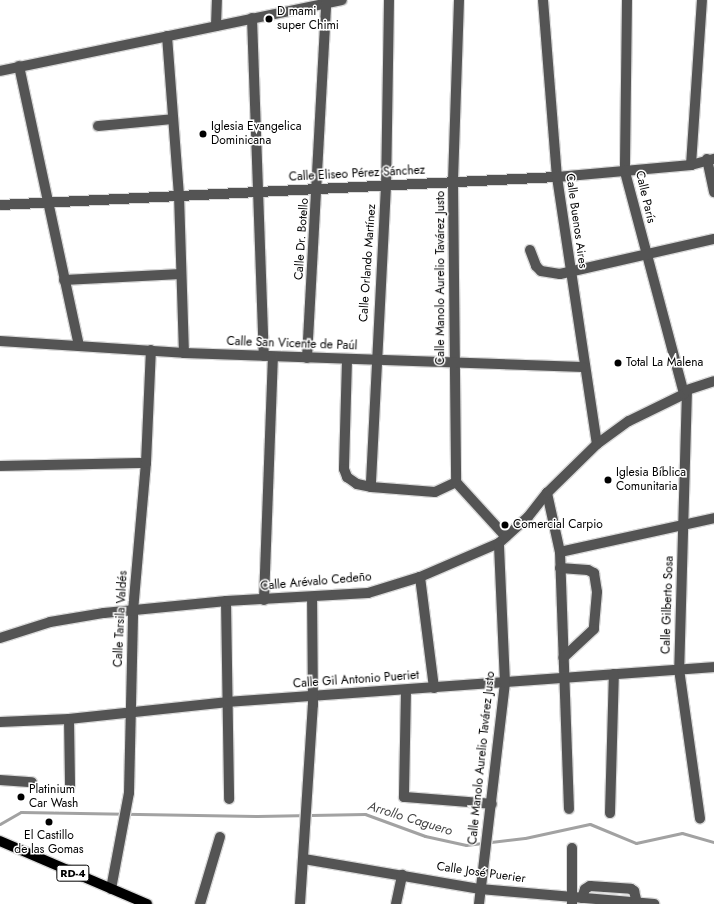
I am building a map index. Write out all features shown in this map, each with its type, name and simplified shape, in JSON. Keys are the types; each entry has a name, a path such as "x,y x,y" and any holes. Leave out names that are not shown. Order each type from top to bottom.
{"main road":[{"name":"RD-4","path":"0,841 147,904"}],"street":[{"path":"216,26 217,0"},
{"path":"0,71 216,26 308,3 342,0"},
{"name":"Calle Orlando Martínez","path":"370,488 375,361 386,186 389,0"},
{"name":"Calle Manolo Aurelio Tavárez Justo","path":"456,482 453,181 459,0"},
{"name":"Calle Buenos Aires","path":"543,0 557,177 583,367 597,444"},
{"name":"Calle París","path":"627,0 625,172 646,254 685,392"},
{"path":"691,165 702,0"},
{"name":"Calle Dr. Botello","path":"307,358 318,188 326,2"},
{"path":"252,18 257,192 269,357 264,600"},
{"path":"167,36 178,195 184,353"},
{"path":"20,66 47,202 79,346"},
{"path":"98,126 173,119"},
{"path":"711,159 714,192"},
{"name":"Calle Eliseo Pérez Sánchez","path":"0,205 318,188 386,186 453,181 557,177 691,165 711,159"},
{"path":"530,250 536,266 541,271 571,273 714,239"},
{"path":"64,280 181,274"},
{"name":"Calle San Vicente de Paúl","path":"0,341 269,357 583,367"},
{"name":"Calle Tarsila Valdés","path":"111,889 129,793 129,712 133,611 146,463 151,350"},
{"path":"347,360 344,469 346,477 357,484 370,488 435,492 456,482 502,540"},
{"name":"Calle Arévalo Cedeño","path":"0,638 50,622 226,601 368,593 420,577 502,540 528,517 547,493 597,444 629,421 685,392 714,381"},
{"name":"Calle Gilberto Sosa","path":"685,392 685,525 679,591 679,669 700,819"},
{"path":"0,466 146,463"},
{"path":"547,493 560,552 563,678 570,808"},
{"path":"560,552 714,518"},
{"name":"Calle Manolo Aurelio Tavárez Justo","path":"479,904 506,683 502,540"},
{"path":"560,568 588,570 594,573 598,592 594,629 563,658"},
{"path":"420,577 434,688"},
{"path":"300,904 313,697 312,597"},
{"path":"226,601 229,799"},
{"name":"Calle Gil Antonio Pueriet","path":"0,722 69,719 228,702 714,667"},
{"path":"610,813 614,674"},
{"path":"406,690 404,797 492,804"},
{"path":"69,719 70,786"},
{"path":"0,780 32,782"},
{"path":"200,904 220,837"},
{"path":"572,848 575,900"},
{"name":"Calle José Puerier","path":"304,859 402,874 480,889 575,900 654,904"},
{"path":"396,904 402,874"}],"waterway":[{"name":"Arrollo Caguero","path":"0,824 21,812 257,816 365,814 425,836 466,845 525,838 590,824 636,843 682,833 714,842"}],"place":[{"name":"D mami super Chimi","path":"269,19"},
{"name":"Iglesia Evangelica Dominicana","path":"203,134"},
{"name":"Total La Malena","path":"618,363"},
{"name":"Iglesia Bíblica Comunitaria","path":"608,480"},
{"name":"Comercial Carpio","path":"505,525"},
{"name":"Platinium Car Wash","path":"21,797"},
{"name":"El Castillo de las Gomas","path":"49,822"}]}
